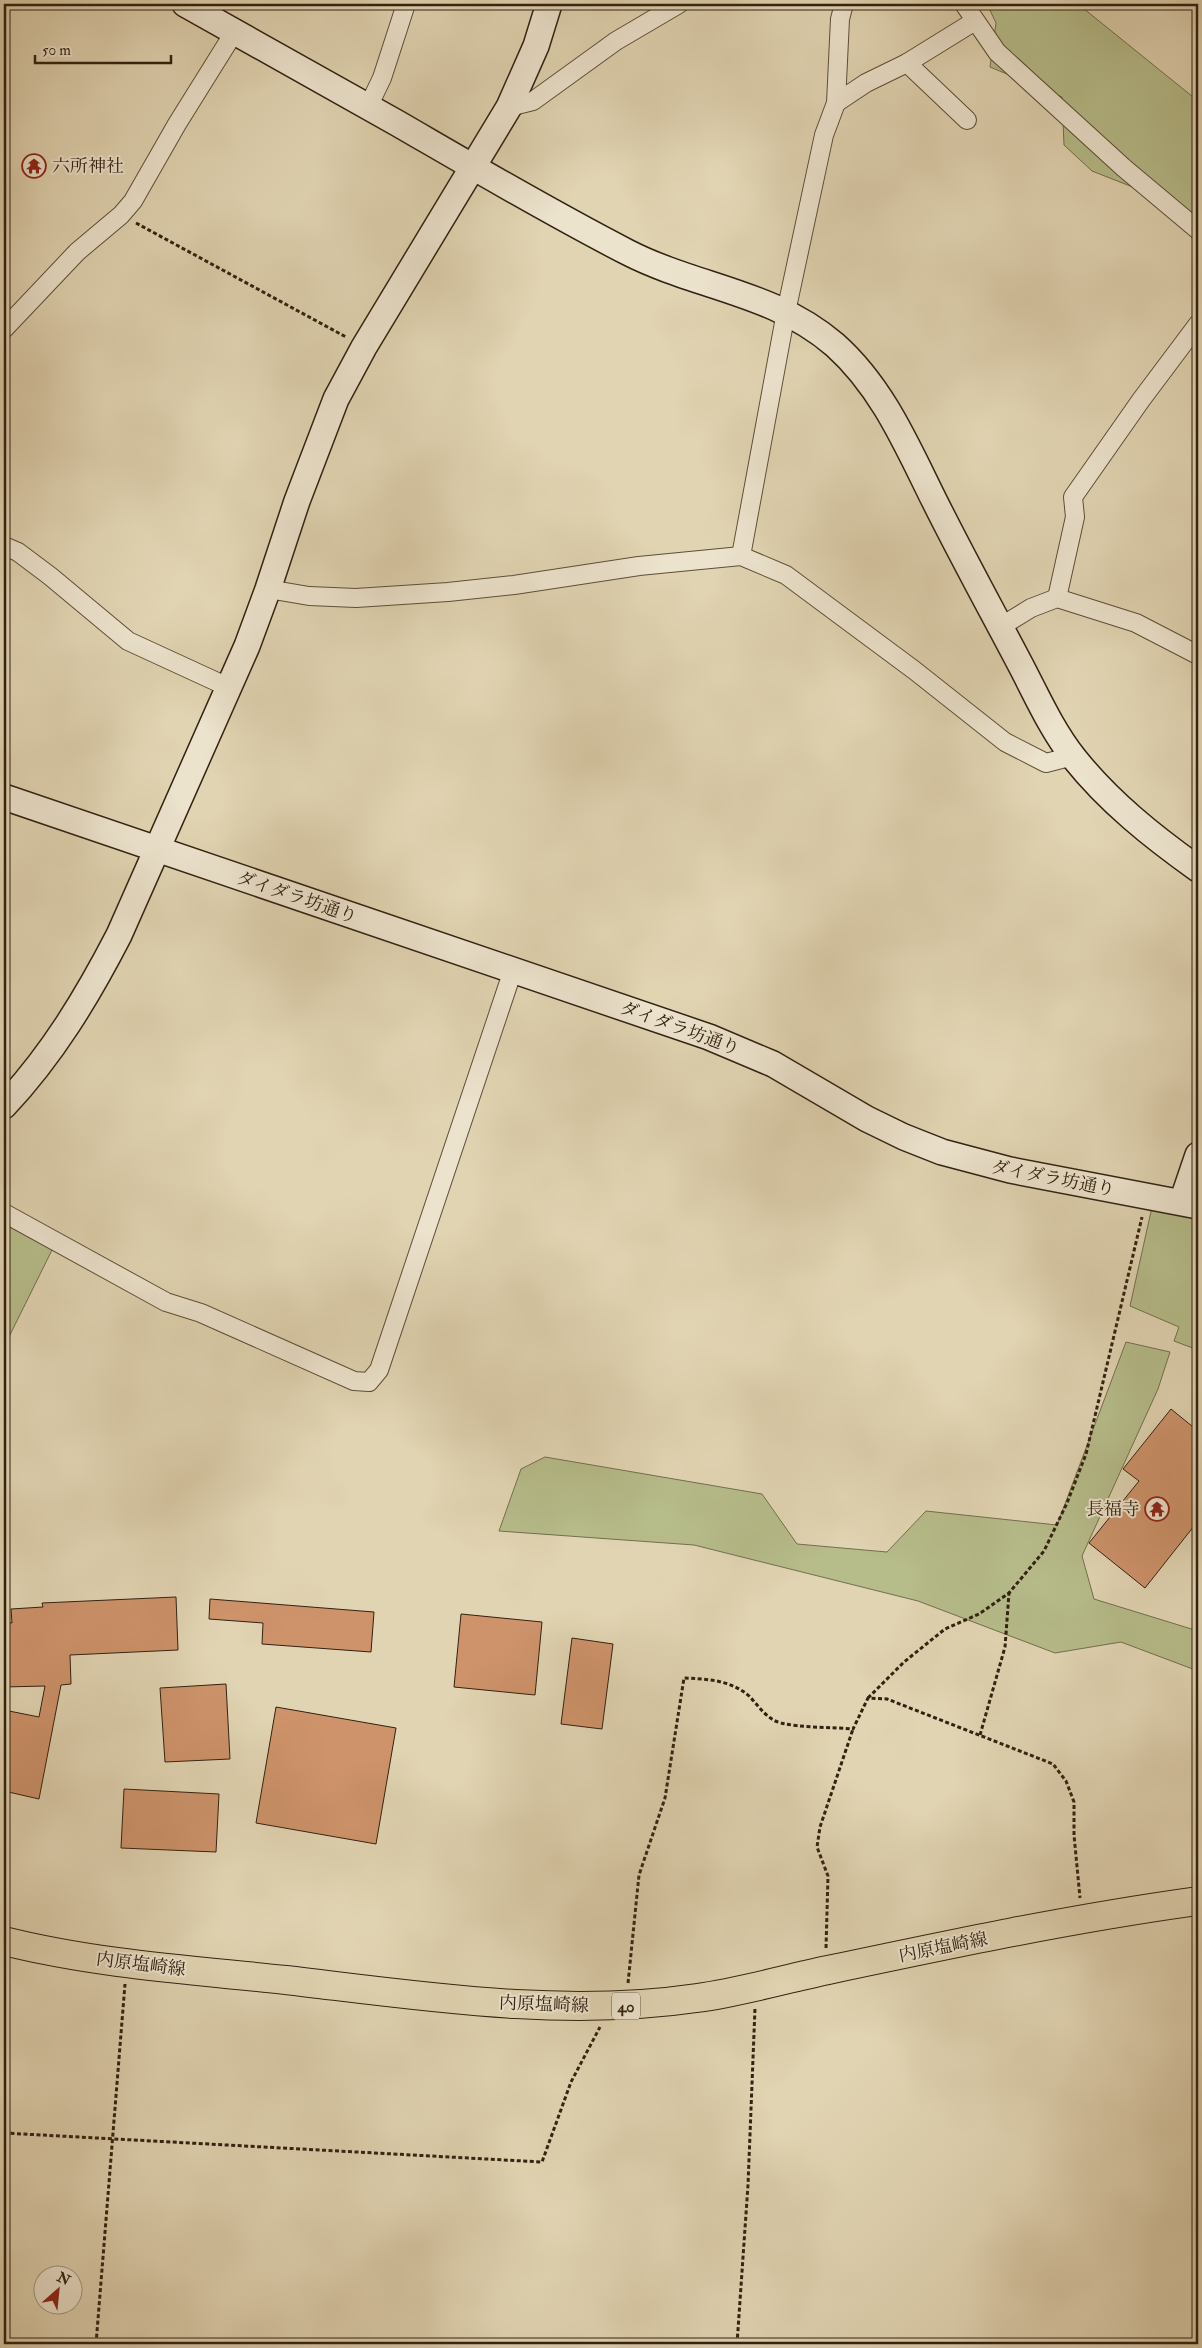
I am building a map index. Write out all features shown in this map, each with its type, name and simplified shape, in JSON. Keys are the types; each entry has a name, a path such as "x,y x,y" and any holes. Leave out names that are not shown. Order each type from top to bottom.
{"main road":[{"name":"内原塩崎線","path":"4,1941 46,1952 502,2003 618,2006 699,1998 828,1970 1083,1920 1198,1901"}],"street":[{"path":"185,4 236,31 473,167 630,253 670,271 747,295 786,312 834,345 869,382 903,433 935,502 1000,627 1053,727 1073,756 1132,818 1198,869"},
{"path":"368,107 382,78 406,4"},
{"path":"4,1106 35,1070 68,1025 96,979 119,935 228,687 268,589 322,431 364,347 509,107 536,46 549,4"},
{"path":"509,107 533,101 616,40 679,4"},
{"path":"741,556 786,312 824,135 836,103 840,19 844,4"},
{"path":"964,4 997,52 1124,168 1198,230"},
{"path":"836,103 866,83 907,63 975,21"},
{"path":"4,329 77,252 121,215 133,201 177,124 236,31"},
{"path":"907,63 967,120"},
{"path":"1057,598 1076,517 1073,497 1141,400 1198,324"},
{"path":"4,546 18,552 50,576 128,641 228,687"},
{"path":"268,589 309,596 356,598 448,592 514,585 639,566 741,556 786,575 914,670 1004,742 1046,763 1073,756"},
{"path":"1000,627 1031,608 1057,598 1136,624 1197,652"},
{"name":"ダイダラ坊通り","path":"4,796 709,1037 773,1064 867,1119 904,1137 942,1152 1010,1170 1190,1204"},
{"path":"4,1213 166,1302 201,1313 354,1381 370,1382 379,1370 513,970"},
{"path":"1190,1204 1198,1155"}],"path":[{"path":"121,215 364,347"},
{"path":"828,1970 826,1944 828,1876 817,1847 820,1827 853,1729 868,1698 904,1662 945,1629 979,1614 1009,1593 1044,1551 1067,1504 1086,1454 1146,1195"},
{"path":"980,1735 1005,1647 1009,1593"},
{"path":"4,2133 542,2162 571,2082 604,2020 618,2006 628,1974 639,1875 664,1798 684,1678 706,1679 732,1684 749,1696 760,1711 780,1722 853,1729"},
{"path":"868,1698 887,1699 1053,1764 1066,1780 1074,1802 1074,1835 1083,1920"},
{"path":"96,2344 127,1962"},
{"path":"737,2344 748,2185 756,1986"}],"green space":[{"path":"987,4 1078,4 1198,101 1198,218 1186,208 1092,171 1064,145 1062,97 990,67 996,23"},
{"path":"1152,1207 1198,1218 1198,1350 1174,1341 1179,1327 1130,1306"},
{"path":"4,1217 54,1246 4,1347"},
{"path":"1126,1342 1170,1352 1158,1389 1082,1556 1094,1599 1198,1631 1198,1671 1121,1642 1055,1653 918,1601 694,1545 499,1531 521,1469 545,1457 762,1494 797,1544 887,1552 926,1511 1057,1525"}],"building":[{"name":"長福寺","path":"1171,1409 1198,1431 1198,1521 1145,1588 1089,1543 1139,1481 1123,1469"},
{"path":"176,1597 178,1650 70,1655 71,1684 61,1685 39,1799 4,1791 4,1710 39,1717 45,1686 4,1687 4,1622 12,1623 11,1609 43,1607 42,1603"},
{"path":"210,1599 374,1612 371,1652 262,1644 263,1623 209,1619"},
{"path":"461,1614 542,1622 535,1695 454,1687"},
{"path":"572,1638 613,1644 602,1729 561,1724"},
{"path":"226,1684 230,1759 165,1762 160,1688"},
{"path":"276,1707 396,1728 376,1844 256,1823"},
{"path":"124,1789 219,1794 216,1852 121,1848"}],"place":[{"name":"六所神社","path":"34,166"},
{"name":"長福寺","path":"1157,1509"}]}
